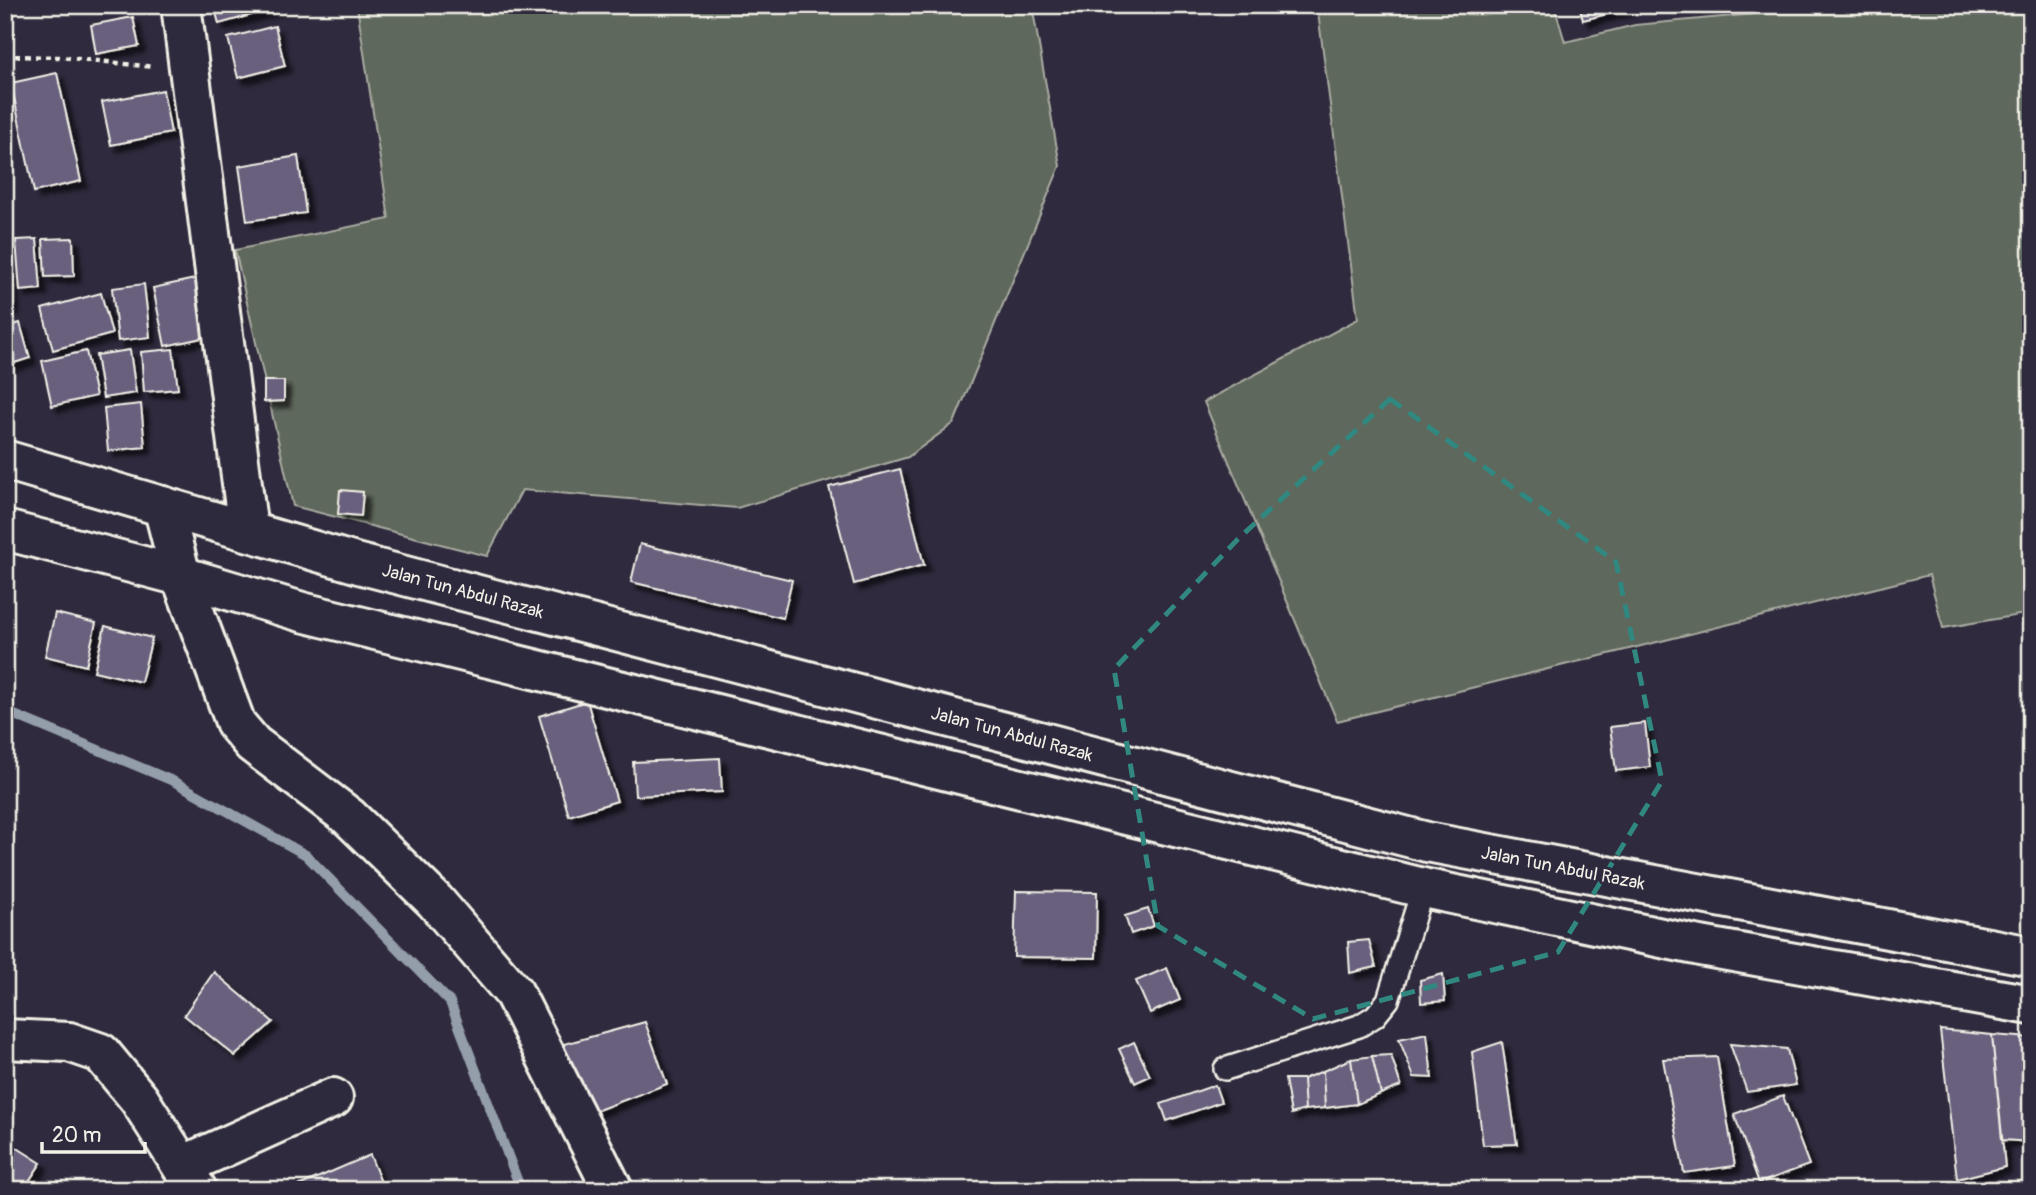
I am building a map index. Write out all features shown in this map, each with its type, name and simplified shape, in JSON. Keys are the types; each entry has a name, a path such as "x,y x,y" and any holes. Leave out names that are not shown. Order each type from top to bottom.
{"main road":[{"path":"181,5 248,531"},
{"name":"Jalan Tun Abdul Razak","path":"5,460 359,564 1427,842 2031,956"},
{"path":"163,506 181,576 236,724 253,744 349,817 435,901 513,993 613,1190"},
{"path":"5,530 181,576 302,612 1423,888 1700,946 2031,1005"},
{"path":"5,1039 69,1042 101,1053 138,1099 190,1178 333,1098"}],"lane":[{"path":"1225,1069 1359,1026 1375,1016 1388,1000 1423,888"}],"path":[{"path":"5,56 60,57 189,70"}],"highlighted area":[{"path":"1390,399 1616,562 1662,781 1558,952 1313,1019 1158,926 1114,669 1238,539"}],"green space":[{"path":"1032,5 1060,166 954,423 908,457 737,508 522,490 487,556 293,506 235,250 389,219 357,6"},
{"path":"1317,5 1554,5 1565,42 1635,25 1789,11 1788,5 2031,5 2031,613 1943,628 1929,575 1337,721 1204,402 1358,319"}],"building":[{"path":"214,5 284,5 284,6 219,24"},
{"path":"1579,5 1628,5 1628,9 1583,20"},
{"path":"133,17 139,46 96,54 91,25"},
{"path":"275,26 285,66 238,78 228,38"},
{"path":"57,73 81,181 34,192 11,83"},
{"path":"163,90 171,133 111,145 102,102"},
{"path":"298,156 306,213 247,221 239,166"},
{"path":"73,238 74,276 45,277 43,239"},
{"path":"37,239 41,289 20,291 16,240"},
{"path":"5,269 11,269 13,308 5,308"},
{"path":"204,277 216,335 165,346 153,288"},
{"path":"144,284 150,337 118,341 112,288"},
{"path":"101,293 112,334 53,350 42,309"},
{"path":"20,323 30,358 5,366 5,327"},
{"path":"173,349 178,389 144,392 141,352"},
{"path":"130,350 136,393 103,398 96,355"},
{"path":"86,351 96,396 52,406 42,361"},
{"path":"264,381 284,381 284,401 264,402"},
{"path":"141,404 145,447 108,451 104,408"},
{"path":"900,469 924,565 854,584 829,487"},
{"path":"340,490 363,492 361,516 338,514"},
{"path":"640,544 792,580 783,618 631,582"},
{"path":"55,613 96,623 86,666 45,656"},
{"path":"105,626 152,638 141,682 94,671"},
{"path":"587,701 617,801 569,816 539,716"},
{"path":"1645,723 1650,767 1616,771 1610,727"},
{"path":"720,758 722,792 635,796 633,762"},
{"path":"1016,891 1097,892 1096,958 1014,957"},
{"path":"1148,909 1154,926 1131,934 1125,916"},
{"path":"1369,940 1376,967 1350,973 1348,942"},
{"path":"1167,968 1180,1000 1150,1013 1136,981"},
{"path":"214,972 273,1022 235,1056 184,1015"},
{"path":"1443,974 1445,1001 1421,1003 1420,980"},
{"path":"645,1022 667,1084 585,1115 557,1046"},
{"path":"1940,1030 1992,1035 2005,1167 1957,1179"},
{"path":"1427,1033 1432,1078 1414,1077 1399,1039"},
{"path":"1992,1035 2031,1038 2031,1142 2002,1140"},
{"path":"1134,1042 1150,1076 1135,1083 1119,1049"},
{"path":"1502,1042 1517,1144 1483,1145 1472,1052"},
{"path":"1730,1044 1787,1049 1796,1085 1747,1092"},
{"path":"1391,1055 1401,1086 1381,1094 1372,1056"},
{"path":"1372,1056 1381,1094 1357,1104 1351,1059"},
{"path":"1717,1057 1735,1166 1684,1173 1663,1059"},
{"path":"1351,1059 1357,1104 1325,1108 1323,1071"},
{"path":"1323,1071 1325,1108 1305,1110 1303,1079"},
{"path":"1285,1079 1303,1079 1305,1110 1291,1114"},
{"path":"1215,1085 1221,1102 1167,1121 1161,1104"},
{"path":"1783,1096 1809,1165 1759,1183 1734,1114"},
{"path":"5,1140 41,1163 23,1190 5,1190"},
{"path":"370,1155 384,1190 289,1190"}],"waterway":[{"path":"5,711 173,781 306,855 450,1002 521,1190"}]}
